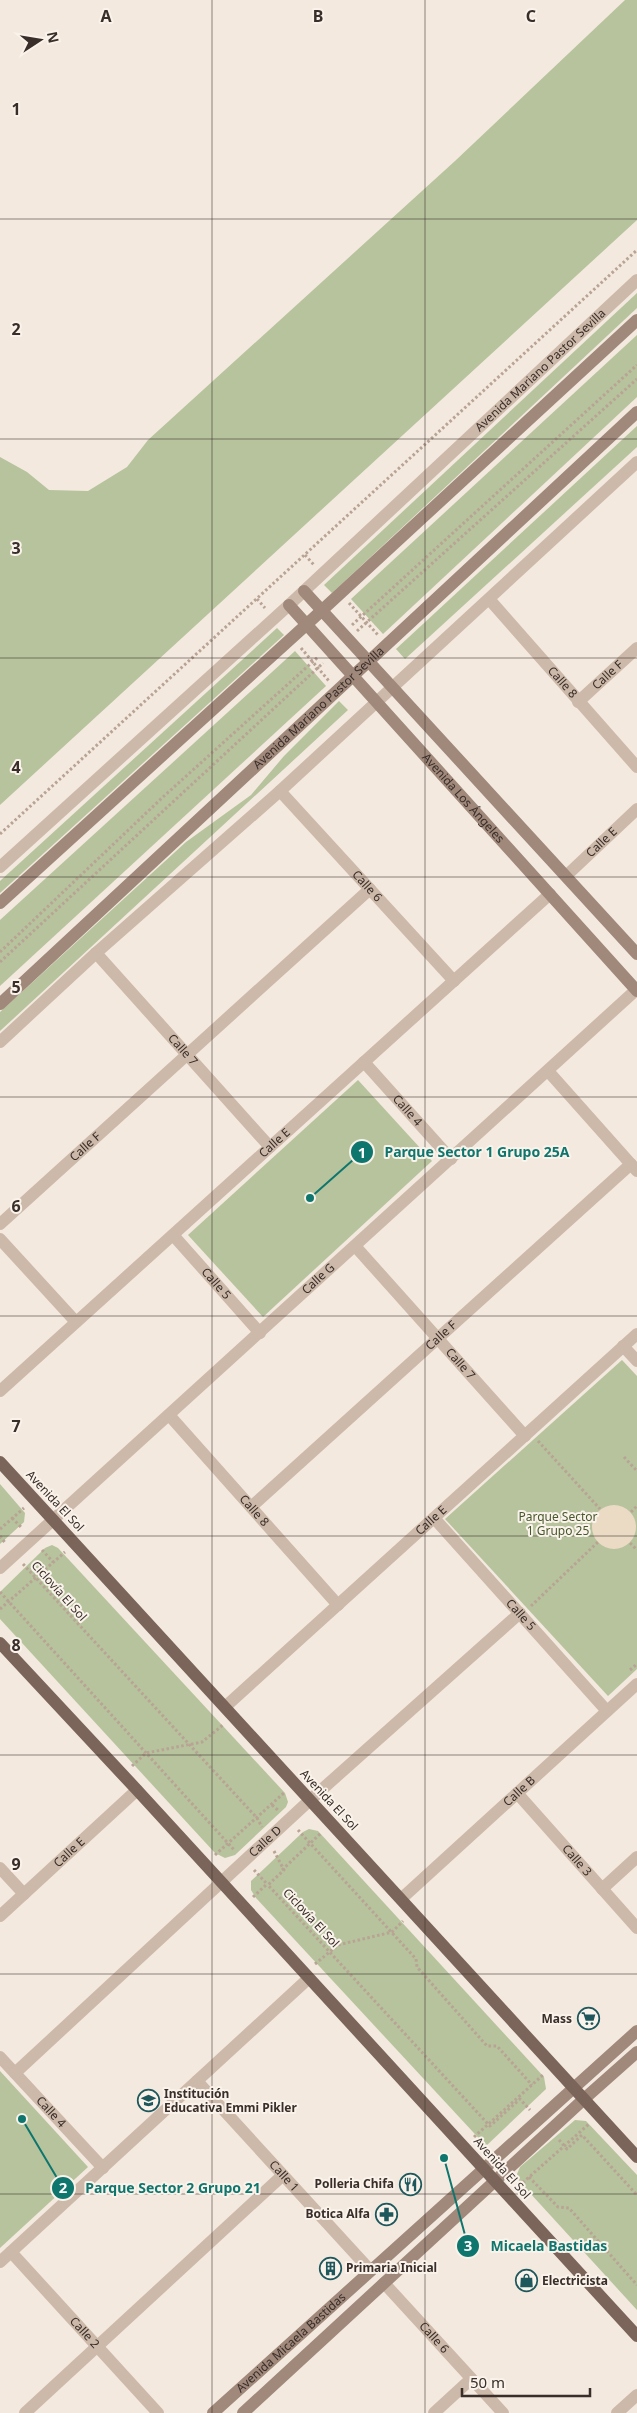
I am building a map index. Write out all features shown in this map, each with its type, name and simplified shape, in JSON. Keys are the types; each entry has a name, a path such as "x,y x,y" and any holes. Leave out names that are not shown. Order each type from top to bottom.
{"main road":[{"name":"Avenida El Sol","path":"0,1462 637,2156"},
{"name":"Avenida El Sol","path":"0,1643 244,1906 637,2336"}],"street":[{"name":"Avenida Mariano Pastor Sevilla","path":"0,867 289,605 637,280"},
{"path":"0,903 292,638 637,320"},
{"name":"Avenida Mariano Pastor Sevilla","path":"0,1004 637,412"},
{"path":"0,1042 96,952 280,791 637,462"},
{"name":"Avenida Los Ángeles","path":"304,591 637,954"},
{"name":"Calle 8","path":"489,599 637,767"},
{"name":"Avenida Los Ángeles","path":"289,605 637,990"},
{"name":"Calle F","path":"578,702 637,648"},
{"name":"Calle 6","path":"280,791 454,980"},
{"name":"Calle E","path":"566,876 637,809"},
{"name":"Calle F","path":"0,1224 370,889"},
{"name":"Calle E","path":"0,1391 550,894"},
{"name":"Calle 7","path":"96,952 270,1146"},
{"name":"Calle G","path":"0,1568 637,990"},
{"name":"Calle 4","path":"364,1062 450,1159"},
{"path":"548,1071 634,1168"},
{"name":"Calle F","path":"252,1507 438,1339 634,1168"},
{"name":"Calle 5","path":"173,1235 260,1333"},
{"path":"0,1239 76,1322"},
{"name":"Calle 7","path":"355,1246 530,1438"},
{"name":"Calle E","path":"229,1712 338,1605 434,1518 530,1438 637,1334"},
{"path":"623,1346 637,1361"},
{"name":"Calle 8","path":"170,1415 338,1605"},
{"name":"Calle 5","path":"434,1518 607,1711"},
{"name":"Calle D","path":"15,2073 310,1800 520,1614"},
{"name":"Calle B","path":"401,1899 637,1684"},
{"name":"Calle E","path":"0,1916 137,1790"},
{"name":"Calle 3","path":"516,1794 637,1928"},
{"path":"602,1889 637,1857"},
{"path":"0,1868 24,1894"},
{"path":"0,2262 197,2081 307,1976"},
{"name":"Avenida Micaela Bastidas","path":"213,2413 637,2031"},
{"name":"Avenida Micaela Bastidas","path":"243,2413 584,2098 637,2052"},
{"name":"Calle 4","path":"0,2057 102,2168"},
{"name":"Calle 1","path":"197,2081 370,2270"},
{"path":"25,2413 283,2175"},
{"name":"Calle 2","path":"11,2252 158,2413"},
{"name":"Calle 6","path":"384,2283 503,2413"},
{"path":"434,2413 471,2379"},
{"path":"617,2413 637,2395"}],"path":[{"path":"0,834 637,250"},
{"path":"348,640 637,379"},
{"path":"305,555 322,574"},
{"path":"340,593 387,644"},
{"path":"257,599 274,618"},
{"path":"292,638 337,690"},
{"path":"0,962 333,654"},
{"path":"544,1433 530,1438 600,1509"},
{"path":"624,1457 637,1471"},
{"path":"0,1529 34,1499"},
{"path":"631,1512 637,1506"},
{"name":"Ciclovía El Sol","path":"0,1536 35,1578 187,1745 257,1818 283,1868 268,1885 488,2124"},
{"path":"520,1614 531,1606 598,1542"},
{"path":"0,1609 75,1543"},
{"path":"630,1543 637,1550"},
{"path":"0,1592 228,1844"},
{"path":"524,1599 537,1613"},
{"path":"630,1671 637,1664"},
{"path":"122,1774 146,1753 202,1742 229,1712"},
{"path":"205,1864 295,1784"},
{"path":"244,1906 331,1823"},
{"path":"311,1843 416,1959 416,1967 487,2046 497,2046 532,2085"},
{"path":"307,1976 338,1945 392,1932 412,1911"},
{"path":"463,2146 554,2066"},
{"path":"488,2124 490,2126 520,2099 539,2119"},
{"path":"508,2196 599,2115"},
{"path":"550,2130 567,2149 582,2136 637,2196"},
{"path":"530,2177 558,2207 569,2208 637,2285"}],"green space":[{"path":"625,0 637,0 637,220 0,805 0,457 27,472 49,490 88,491 127,467 148,440 455,161"},
{"path":"637,293 637,308 332,593 324,585"},
{"path":"637,335 637,397 383,634 351,599"},
{"path":"637,426 637,447 405,659 396,649"},
{"path":"277,628 284,635 0,893 0,881"},
{"path":"295,651 326,686 0,986 0,920"},
{"path":"339,701 348,710 0,1031 0,1012 186,842 251,795 284,756"},
{"path":"358,1080 432,1161 263,1317 188,1235"},
{"name":"Parque Sector 1 Grupo 25","path":"622,1360 637,1376 637,1669 608,1696 445,1519"},
{"path":"0,1484 25,1513 24,1522 0,1544"},
{"path":"52,1545 58,1548 285,1793 288,1802 286,1807 235,1855 225,1858 215,1853 0,1619 0,1592 45,1548"},
{"path":"309,1829 318,1831 544,2077 546,2089 486,2146 256,1898 251,1890 251,1881 303,1832"},
{"path":"0,2071 88,2167 0,2248"},
{"path":"575,2120 586,2121 637,2175 637,2310 519,2181 517,2174 520,2167"}],"shaded area":[{"path":"618,1505 630,1511 635,1518 635,1536 630,1543 623,1548 610,1549 602,1546 595,1539 592,1523 595,1515 602,1508"}],"place":[{"name":"Parque Sector 1 Grupo 25A","path":"310,1198"},
{"name":"Mass","path":"588,2019"},
{"name":"Institución Educativa Emmi Pikler","path":"148,2101"},
{"name":"Parque Sector 2 Grupo 21","path":"22,2119"},
{"name":"Micaela Bastidas","path":"444,2158"},
{"name":"Polleria Chifa","path":"410,2184"},
{"name":"Botica Alfa","path":"386,2214"},
{"name":"Primaria Inicial","path":"330,2268"},
{"name":"Electricista","path":"526,2281"}]}
